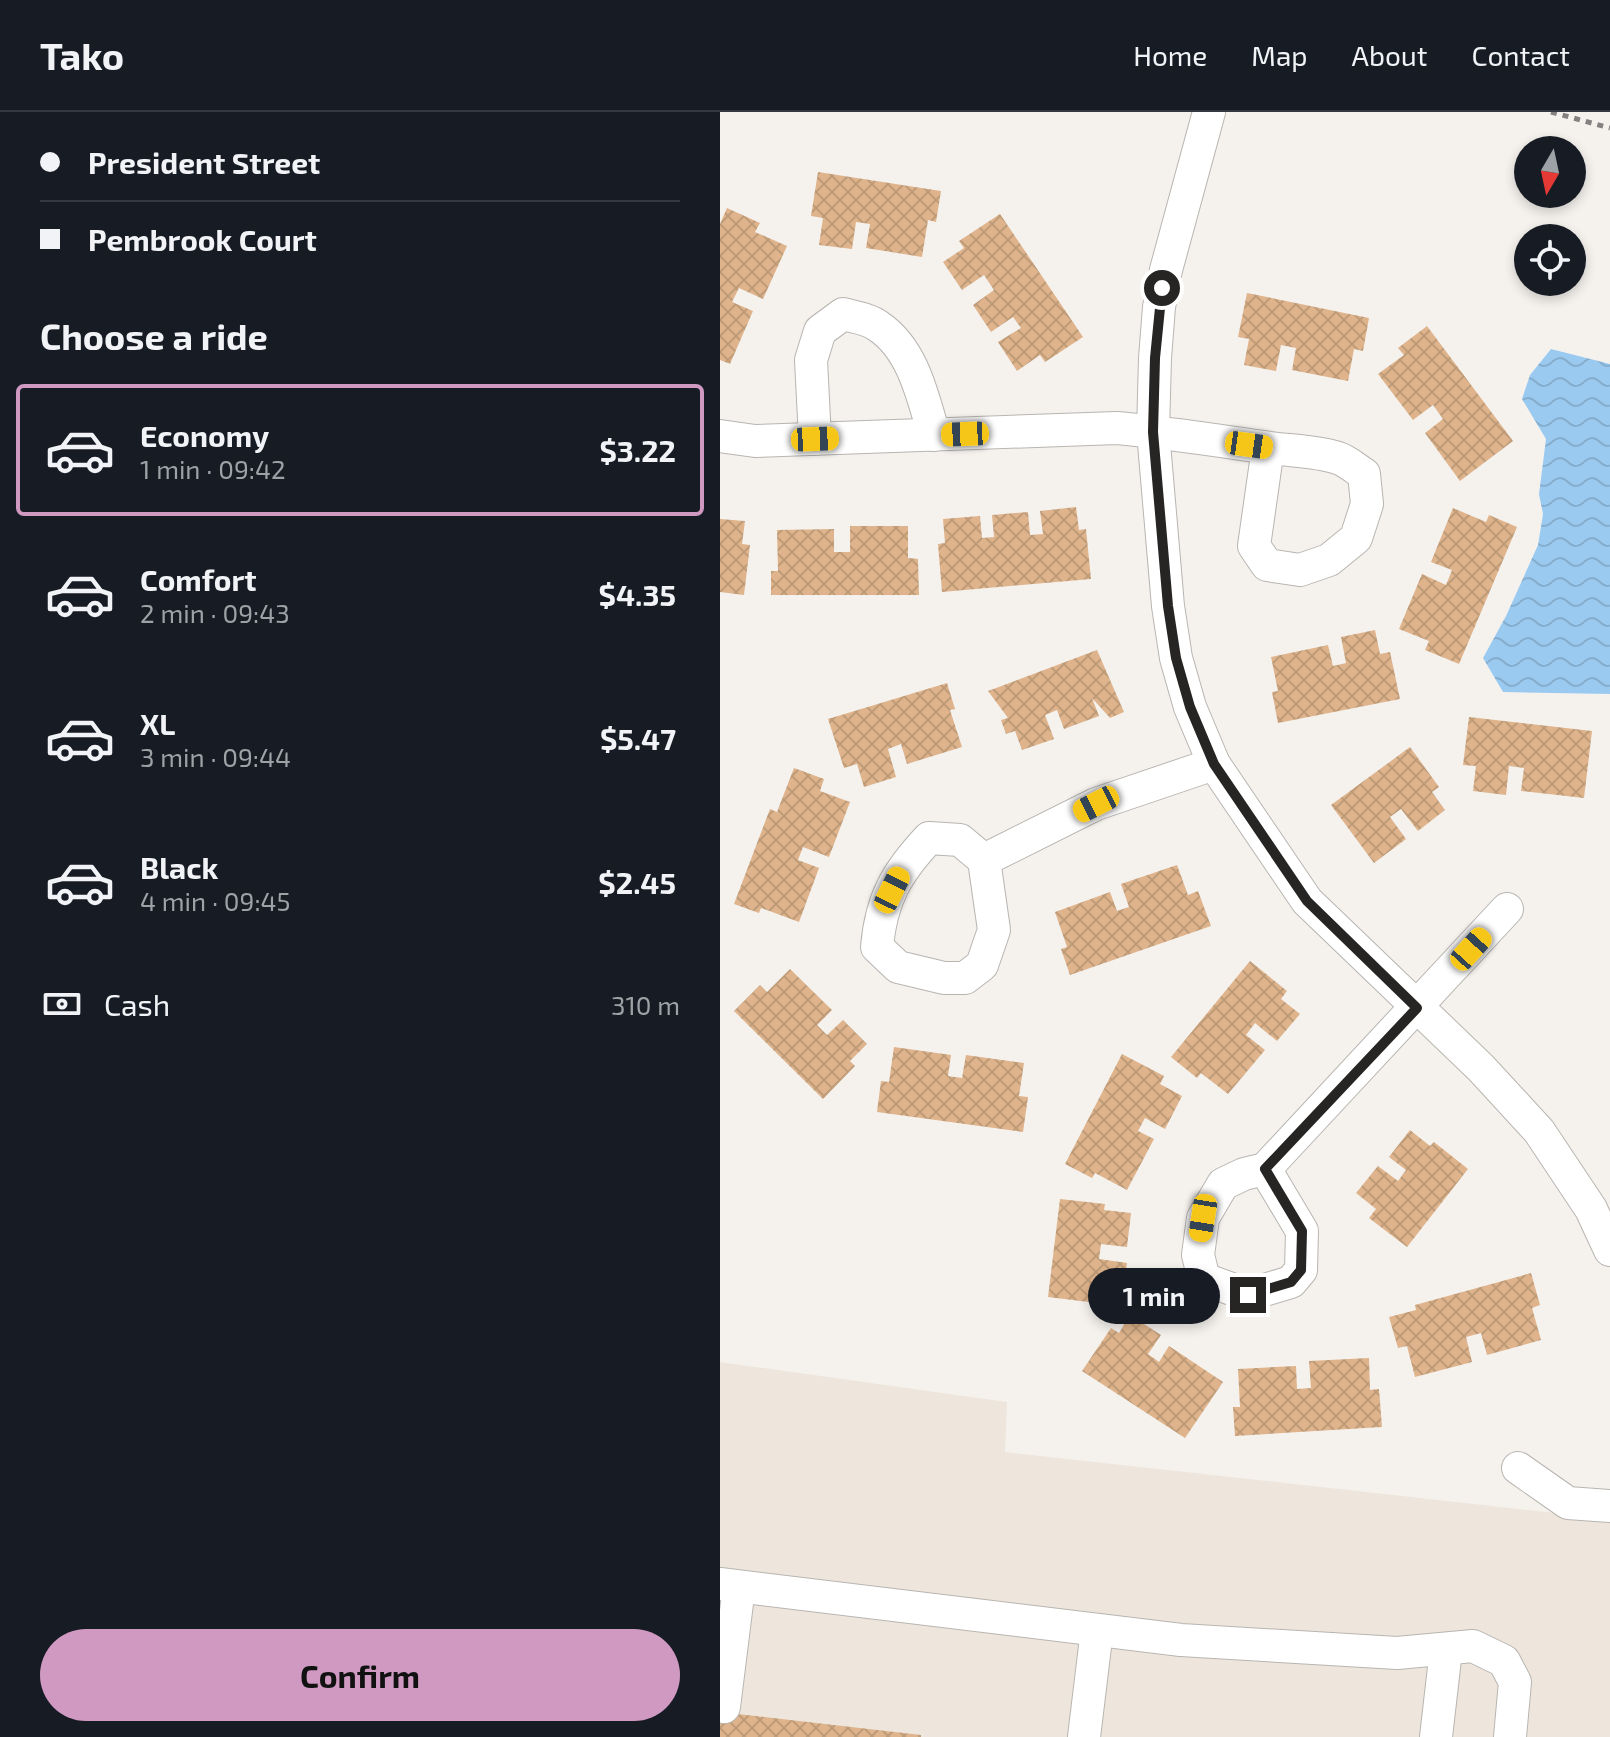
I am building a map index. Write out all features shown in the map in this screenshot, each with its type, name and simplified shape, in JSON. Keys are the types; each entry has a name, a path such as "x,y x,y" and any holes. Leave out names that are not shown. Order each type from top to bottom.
{"street":[{"path":"1209,112 1166,270 1159,307 1153,432 1168,606 1176,658 1190,707 1214,764 1307,901 1481,1068 1539,1131 1591,1209 1610,1250"},
{"path":"815,439 811,360 820,331 843,314 877,325 899,346 919,383 934,435"},
{"path":"720,436 755,441 1117,428 1268,448"},
{"path":"984,860 1096,804 1214,764"},
{"path":"929,838 960,840 984,860 994,930 982,965 965,978 944,978 898,967 877,947 880,916 892,890 905,864 929,838"},
{"path":"1265,1169 1507,909"},
{"path":"1518,1468 1568,1503 1610,1506"},
{"path":"724,1707 730,1585 1181,1640 1397,1653 1473,1646 1504,1661 1515,1682 1510,1737"},
{"path":"1084,1737 1097,1630"},
{"path":"1436,1737 1446,1650"}],"path":[{"path":"1551,112 1610,128"}],"shaded area":[{"path":"720,1362 1007,1402 1005,1452 1610,1519 1610,1737 720,1737"}],"water":[{"path":"1551,349 1610,364 1610,694 1503,692 1483,658 1538,545 1543,514 1539,494 1546,439 1522,399 1530,375"}],"building":[{"path":"818,172 941,191 936,222 928,220 922,257 866,248 870,224 856,222 852,249 819,245 823,218 811,216"},
{"path":"727,208 760,223 755,232 787,246 763,299 739,288 732,302 753,311 730,364 720,360 720,224"},
{"path":"1000,214 1083,337 1045,362 1040,355 1017,371 998,342 1021,328 1013,317 991,332 973,305 994,290 984,275 962,290 943,262 964,248 959,241"},
{"path":"1247,293 1369,318 1363,351 1354,349 1348,381 1292,370 1296,348 1281,345 1276,371 1244,365 1249,339 1238,337"},
{"path":"1427,326 1513,441 1460,481 1425,433 1443,419 1433,405 1413,420 1378,374 1404,355 1398,348"},
{"path":"1076,507 1079,530 1086,529 1091,579 942,592 938,544 945,543 943,519 980,516 982,538 994,537 992,515 1028,512 1030,535 1043,534 1040,511"},
{"path":"1453,508 1486,522 1489,515 1517,527 1459,664 1425,650 1429,641 1399,629 1422,574 1446,585 1452,570 1431,562"},
{"path":"720,519 745,521 742,544 750,545 744,595 720,592"},
{"path":"850,526 908,526 908,558 918,559 919,595 771,595 771,571 778,571 777,530 834,529 834,552 850,552"},
{"path":"1375,630 1380,654 1390,652 1400,699 1278,723 1272,692 1278,691 1271,657 1328,645 1333,666 1346,663 1341,637"},
{"path":"1097,650 1124,712 1110,718 1092,698 1099,716 1064,729 1057,710 1045,715 1054,739 1022,750 1015,731 1006,734 1001,720 1008,718 988,691"},
{"path":"947,683 955,709 950,710 962,747 907,764 901,744 888,749 896,777 864,787 857,764 844,768 828,719"},
{"path":"1469,717 1592,731 1584,798 1521,791 1524,768 1509,766 1506,795 1473,791 1476,766 1463,765"},
{"path":"1410,747 1439,787 1432,792 1445,810 1418,831 1401,809 1390,817 1406,839 1374,863 1331,805"},
{"path":"794,768 824,779 820,791 850,802 829,857 803,847 798,860 819,868 799,922 761,908 759,913 734,904 770,809 777,812"},
{"path":"1177,865 1188,895 1198,891 1211,926 1070,975 1061,949 1067,947 1055,912 1110,892 1117,911 1129,907 1121,884"},
{"path":"1250,961 1287,991 1281,999 1300,1014 1277,1041 1255,1023 1246,1035 1265,1050 1228,1094 1201,1073 1197,1078 1171,1057"},
{"path":"790,969 832,1010 817,1025 827,1035 843,1020 867,1044 850,1061 855,1066 823,1099 734,1011 760,985 767,992"},
{"path":"894,1047 951,1055 948,1076 962,1078 966,1055 1024,1063 1019,1096 1028,1097 1023,1132 877,1112 881,1081 889,1082"},
{"path":"1122,1054 1164,1076 1160,1084 1182,1096 1165,1129 1145,1118 1138,1131 1154,1139 1127,1190 1095,1173 1092,1178 1065,1164"},
{"path":"1410,1130 1430,1146 1434,1142 1468,1169 1407,1247 1369,1218 1376,1209 1356,1193 1378,1166 1398,1181 1406,1170 1389,1157"},
{"path":"1060,1199 1105,1204 1104,1210 1131,1213 1127,1247 1101,1244 1099,1259 1127,1263 1122,1298 1098,1295 1097,1303 1048,1297"},
{"path":"1531,1273 1540,1305 1532,1308 1541,1340 1487,1355 1481,1333 1466,1337 1472,1362 1415,1377 1407,1346 1398,1348 1389,1317 1416,1310 1415,1305"},
{"path":"1130,1315 1161,1335 1148,1354 1159,1362 1169,1346 1223,1382 1185,1438 1082,1371 1111,1328 1119,1333"},
{"path":"1369,1358 1370,1390 1379,1389 1382,1427 1235,1436 1233,1407 1240,1407 1238,1369 1296,1366 1297,1389 1311,1388 1309,1361"},
{"path":"720,1712 921,1735 921,1737 720,1737"}],"route":[{"path":"1162,288 1155,358 1153,432 1168,606 1176,658 1190,707 1214,764 1307,901 1417,1008 1265,1169 1302,1231 1301,1270 1291,1282 1248,1295"}]}
